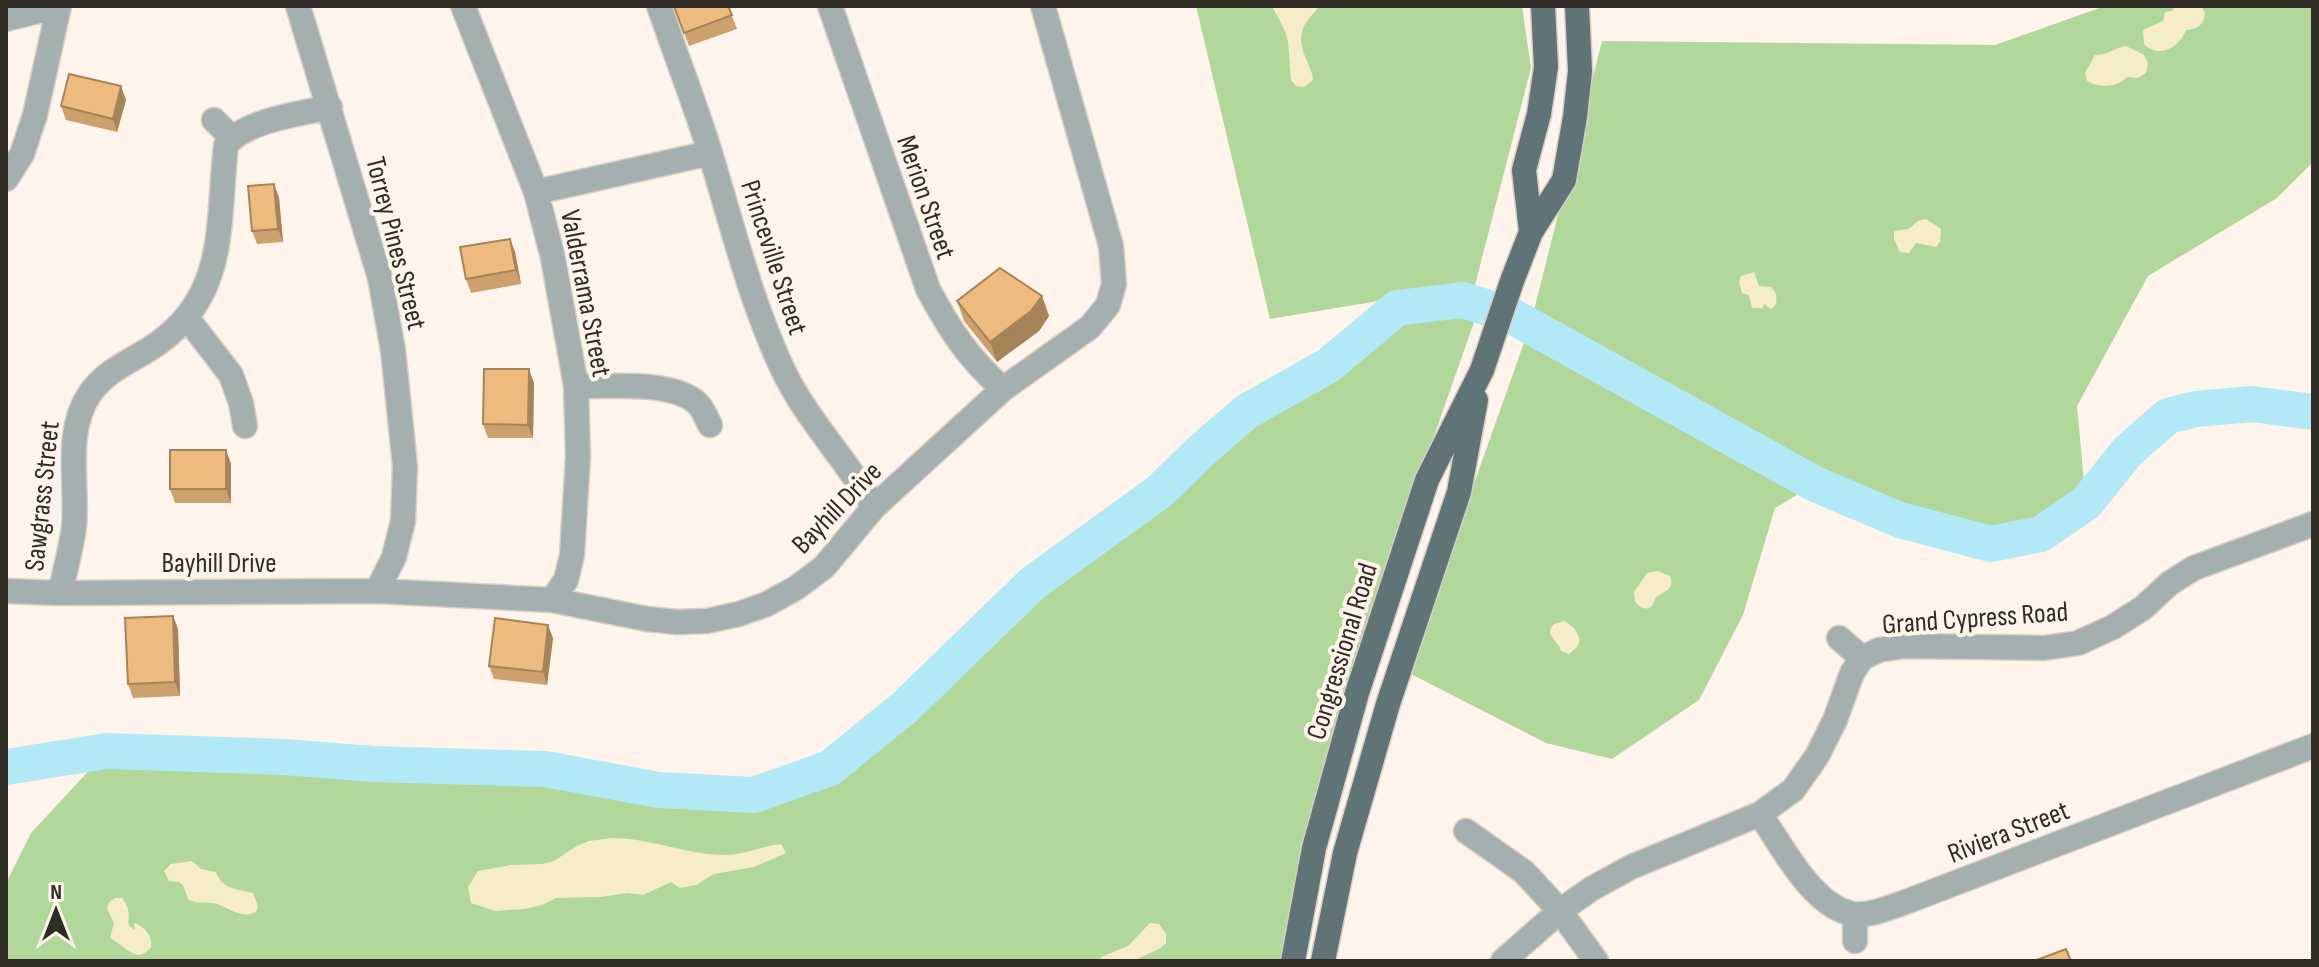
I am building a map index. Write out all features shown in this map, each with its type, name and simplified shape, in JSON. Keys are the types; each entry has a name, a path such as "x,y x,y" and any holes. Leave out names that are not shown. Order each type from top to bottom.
{"main road":[{"name":"Congressional Road","path":"1531,232 1524,170 1539,114 1546,67 1543,6"},
{"name":"Congressional Road","path":"1293,961 1314,848 1357,693 1427,480 1483,367 1531,232 1564,180 1580,71 1577,6"},
{"name":"Congressional Road","path":"1323,961 1345,853 1388,704 1459,492 1483,367"}],"street":[{"path":"6,19 58,6 35,115 22,154 6,179"},
{"name":"Torrey Pines Street","path":"298,6 380,278 401,411 405,466 403,521 394,557 377,591"},
{"name":"Valderrama Street","path":"463,6 536,192 553,258 576,386 578,457 572,555 566,580 552,600"},
{"name":"Princeville Street","path":"659,6 710,153 762,322 806,412 857,477 874,507"},
{"name":"Merion Street","path":"830,6 928,289 949,329 979,367 1003,389"},
{"name":"Bayhill Drive","path":"6,591 377,591 552,600 677,622 707,621 739,614 767,604 796,588 824,567 874,507 1003,389 1090,327 1108,305 1114,284 1111,246 1043,6"},
{"path":"214,120 232,138 248,129 282,118 330,107"},
{"name":"Sawgrass Street","path":"60,593 74,527 75,441 80,413 89,395 107,374 155,346 187,318 201,295 211,271 222,221 226,145 232,138"},
{"path":"536,192 710,153"},
{"path":"187,318 231,375 245,426"},
{"path":"576,386 652,387 682,394 699,404 710,425"},
{"name":"Grand Cypress Road","path":"1503,961 1560,911 1591,889 1631,867 1760,814 1793,790 1817,756 1835,720 1852,673 1862,658 1879,650 1904,646 2044,648 2078,643 2113,627 2194,568 2313,524"},
{"path":"1839,638 1862,658"},
{"name":"Riviera Street","path":"1855,915 1903,903 2313,746"},
{"path":"1760,814 1817,895 1836,909 1855,915 1855,941"},
{"path":"1466,831 1524,872 1560,911 1596,961"}],"green space":[{"path":"1196,6 1522,6 1531,68 1475,285 1270,319"},
{"path":"2105,6 2313,6 2313,162 2277,198 2148,276 2077,406 2086,503 2041,534 1991,544 1900,520 1815,484 1775,508 1743,615 1699,700 1612,759 1546,743 1407,672 1530,326 1602,41 1995,45"},
{"path":"1460,293 1479,308 1349,678 1320,788 1288,961 6,961 6,883 31,833 107,751 545,769 659,790 754,795 830,768 905,707 1033,583 1160,491 1246,412 1329,365 1397,308"}],"sand":[{"path":"1272,6 1320,6 1302,30 1301,44 1313,80 1304,87 1296,86 1291,80 1288,41"},
{"path":"2175,6 2202,8 2205,13 2201,24 2186,30 2179,42 2168,49 2156,51 2144,44 2143,30 2163,21 2165,12 2172,11"},
{"path":"2126,46 2144,55 2148,63 2146,73 2108,86 2087,81 2085,73 2095,55"},
{"path":"1926,219 1941,229 1940,242 1936,247 1916,243 1909,253 1900,252 1894,231 1909,229"},
{"path":"1754,272 1759,286 1771,287 1775,293 1776,304 1771,309 1764,304 1762,308 1752,308 1749,295 1742,293 1741,276"},
{"path":"1658,571 1670,576 1670,587 1656,597 1650,607 1642,608 1635,602 1634,592 1647,573"},
{"path":"1565,621 1575,629 1580,640 1569,654 1561,651 1550,631 1554,624"},
{"path":"612,838 725,855 781,844 786,853 754,867 714,874 696,885 680,888 671,882 643,895 627,893 556,898 524,909 495,911 471,903 468,887 478,871 511,865 543,864 589,841"},
{"path":"192,861 201,869 216,872 227,886 253,893 258,906 256,912 239,913 213,903 188,899 183,885 169,881 164,871 171,864"},
{"path":"122,898 126,904 130,927 135,930 134,923 138,924 149,935 151,947 146,952 135,954 110,938 114,923 107,909 109,902"},
{"path":"1150,923 1159,924 1166,934 1166,943 1162,946 1136,961 1099,961 1101,957 1128,946"}],"building":[{"path":"674,6 728,6 732,15 684,33"},
{"path":"69,74 121,86 113,119 61,106"},
{"path":"274,184 278,229 252,231 248,186"},
{"path":"510,239 516,270 466,279 460,247"},
{"path":"1000,268 1042,296 1031,311 990,342 957,301"},
{"path":"484,369 529,369 528,425 483,424"},
{"path":"170,450 226,450 226,489 170,489"},
{"path":"173,616 175,682 128,684 125,618"},
{"path":"495,618 548,625 543,672 489,666"},
{"path":"2066,949 2071,961 2034,961"}],"waterway":[{"path":"6,767 107,751 284,757 373,764 545,769 659,790 754,795 830,768 905,707 1033,583 1160,491 1246,412 1329,365 1397,308 1463,300 1510,315 1815,484 1900,520 1991,544 2041,534 2086,503 2128,451 2168,416 2196,409 2252,404 2313,412"}]}
